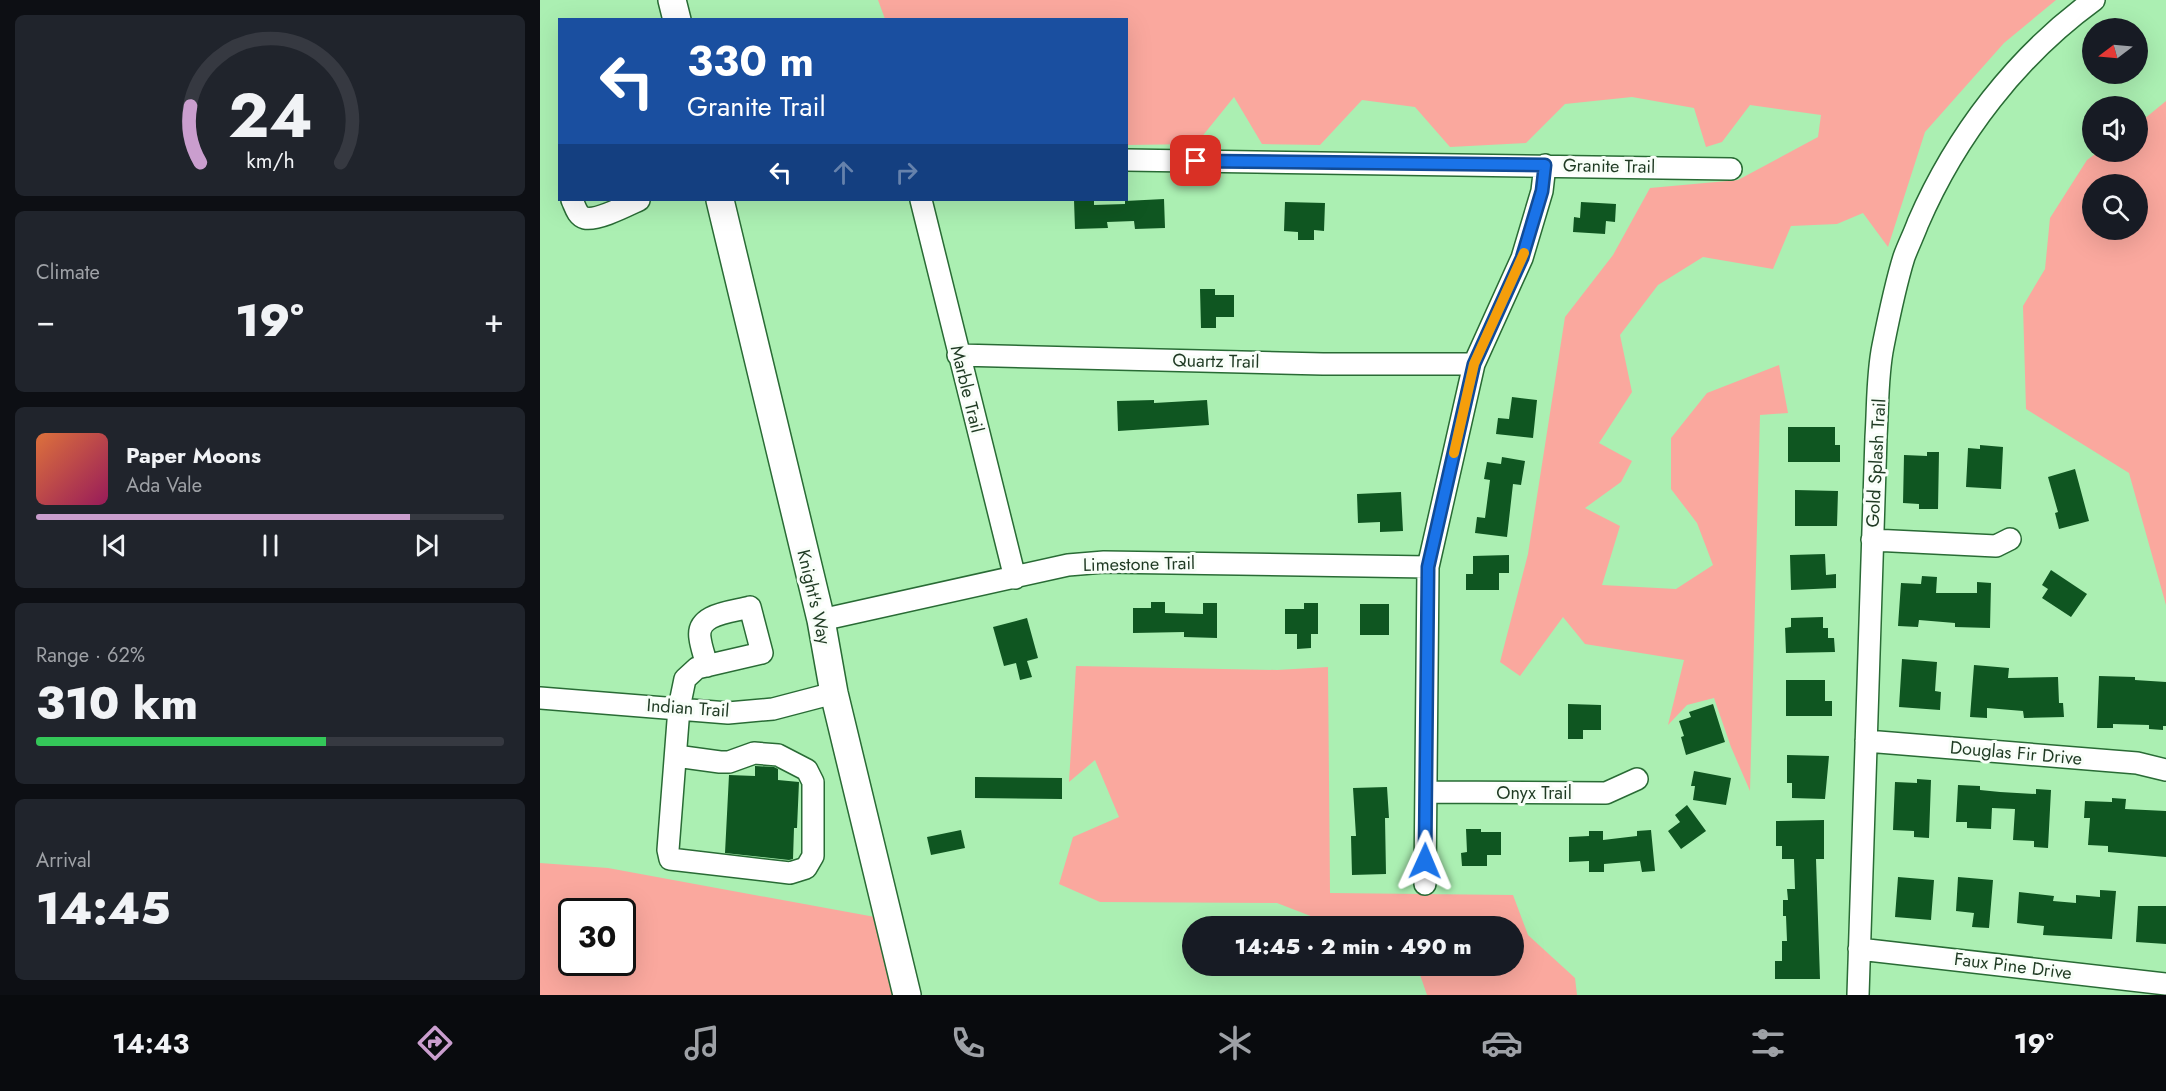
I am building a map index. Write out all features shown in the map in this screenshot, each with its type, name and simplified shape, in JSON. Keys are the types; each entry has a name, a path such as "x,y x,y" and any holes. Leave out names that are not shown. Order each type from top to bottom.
{"main road":[{"path":"672,0 676,18"},
{"name":"Knight's Way","path":"720,201 820,620 834,693 908,995"}],"street":[{"name":"Gold Splash Trail","path":"1858,995 1872,540 1882,349 1905,255 1926,205 1966,133 2032,53 2072,16 2094,0"},
{"name":"Granite Trail","path":"1128,160 1731,169"},
{"path":"1425,884 1428,567 1474,364 1522,258 1542,191 1545,165"},
{"path":"572,201 577,212 586,218 598,217 637,201"},
{"name":"Marble Trail","path":"921,201 1015,578"},
{"name":"Quartz Trail","path":"958,355 1323,364 1474,364"},
{"path":"1872,540 1996,546 2010,539"},
{"name":"Limestone Trail","path":"820,620 1068,565 1104,562 1428,567"},
{"path":"675,756 729,762 754,753 778,755 807,770 813,782 813,856 806,868 789,873 670,859 668,850 675,756 679,708 685,679 697,668 707,666"},
{"name":"Indian Trail","path":"540,698 728,713 773,709 834,693"},
{"name":"Douglas Fir Drive","path":"1866,741 2137,763 2166,770"},
{"name":"Onyx Trail","path":"1427,792 1606,794 1637,778"},
{"name":"Faux Pine Drive","path":"1859,949 2166,984"}],"shaded area":[{"path":"878,0 2056,0 2004,43 1925,132 1888,247 1863,213 1837,224 1791,226 1773,269 1703,257 1658,285 1620,335 1632,392 1599,443 1632,461 1621,482 1585,508 1620,526 1602,585 1676,589 1713,565 1697,523 1671,489 1671,438 1707,393 1779,365 1788,413 1760,415 1750,791 1731,747 1714,698 1687,705 1668,725 1684,660 1585,644 1563,617 1520,676 1500,662 1528,554 1565,317 1613,255 1650,188 1738,180 1818,137 1821,115 1750,105 1722,142 1706,147 1694,108 1632,97 1565,104 1526,143 1450,147 1415,107 1362,100 1320,145 1262,144 1234,97 1196,144 1128,145 1128,18 885,18"},
{"path":"2166,101 2166,605 2129,473 2026,409 2023,306 2045,269 2050,218 2086,162 2148,162 2148,116"},
{"path":"1076,666 1277,670 1328,667 1330,893 1513,895 1521,916 1311,916 1277,903 1100,902 1059,884 1073,837 1119,817 1095,760 1069,782"},
{"path":"540,863 608,868 875,917 894,995 540,995"},
{"path":"1524,924 1528,935 1575,978 1577,995 1427,995 1420,976 1524,976"}],"building":[{"path":"1164,199 1165,228 1135,229 1134,221 1107,222 1108,228 1075,229 1074,201 1094,201 1094,205 1125,204 1125,201"},
{"path":"1285,202 1325,203 1324,231 1314,230 1314,240 1298,240 1298,232 1284,231"},
{"path":"1581,202 1616,204 1615,222 1606,221 1605,234 1573,232 1574,217 1580,218"},
{"path":"1200,289 1215,289 1215,295 1234,295 1234,317 1216,317 1216,328 1201,328"},
{"path":"1512,397 1537,400 1533,438 1496,434 1498,418 1509,419"},
{"path":"1154,400 1154,403 1207,400 1209,425 1118,431 1117,401"},
{"path":"1788,427 1835,427 1835,445 1840,445 1840,462 1788,462"},
{"path":"1980,445 2003,447 2001,489 1966,487 1968,448 1980,449"},
{"path":"1927,452 1939,452 1938,509 1919,509 1919,504 1903,503 1904,455 1927,456"},
{"path":"1502,457 1525,461 1521,485 1513,484 1507,537 1475,533 1477,517 1485,518 1490,480 1484,479 1487,462 1501,464"},
{"path":"2075,469 2089,521 2059,529 2055,513 2058,512 2048,477"},
{"path":"1795,490 1838,491 1837,526 1795,526"},
{"path":"1401,492 1403,531 1380,532 1380,522 1358,523 1357,494"},
{"path":"1825,554 1826,575 1836,574 1836,588 1791,590 1790,555"},
{"path":"1509,555 1509,573 1499,573 1499,590 1466,590 1466,574 1473,574 1473,556"},
{"path":"2051,570 2087,594 2071,617 2042,598 2048,589 2042,585"},
{"path":"1922,576 1937,577 1936,593 1977,593 1977,582 1991,583 1990,628 1955,627 1955,623 1919,620 1918,627 1898,626 1901,583 1921,584"},
{"path":"1151,602 1165,602 1165,613 1203,614 1203,603 1217,603 1217,638 1184,637 1184,632 1133,633 1133,608 1151,608"},
{"path":"1304,603 1318,603 1318,634 1311,634 1311,648 1297,649 1297,634 1285,634 1285,609 1304,609"},
{"path":"1360,604 1389,604 1389,635 1360,635"},
{"path":"1823,617 1823,628 1828,628 1828,638 1834,638 1835,652 1786,653 1785,628 1791,627 1791,618"},
{"path":"1027,618 1038,658 1027,661 1032,677 1020,680 1016,663 1004,666 993,627"},
{"path":"1902,659 1937,662 1935,691 1941,692 1940,710 1899,707"},
{"path":"1974,665 2009,668 2008,678 2058,677 2059,703 2063,703 2064,717 2024,718 2023,711 1987,708 1987,718 1970,717"},
{"path":"2099,676 2135,677 2135,680 2166,682 2166,726 2163,726 2163,730 2149,729 2149,725 2113,724 2113,728 2097,728"},
{"path":"1786,680 1825,680 1825,701 1832,701 1832,716 1786,716"},
{"path":"1568,704 1601,705 1601,730 1583,730 1583,739 1568,739"},
{"path":"1713,704 1725,742 1686,755 1681,737 1684,736 1679,721 1691,717 1689,712"},
{"path":"1787,755 1829,756 1825,799 1792,798 1792,783 1787,783"},
{"path":"755,766 774,767 778,769 778,780 799,782 793,859 725,853 729,775 755,776"},
{"path":"1694,771 1731,778 1726,805 1693,800 1695,786 1691,786"},
{"path":"975,777 1062,778 1062,799 975,798"},
{"path":"1917,779 1931,780 1929,838 1914,837 1914,831 1893,830 1895,782 1917,783"},
{"path":"1958,785 1980,786 1980,790 2036,794 2036,789 2051,790 2048,848 2034,847 2034,841 2013,840 2015,809 1992,808 1991,829 1967,828 1967,822 1956,822"},
{"path":"1387,787 1389,818 1385,818 1386,874 1352,875 1351,836 1356,836 1353,788"},
{"path":"2112,798 2126,799 2125,809 2166,811 2166,857 2108,852 2108,846 2088,845 2090,818 2084,818 2085,801 2112,802"},
{"path":"1687,805 1706,831 1681,849 1668,831 1680,822 1675,815"},
{"path":"1824,820 1824,859 1816,859 1820,979 1775,979 1775,961 1782,961 1782,941 1787,941 1783,900 1788,900 1787,889 1795,889 1794,859 1782,859 1782,846 1776,846 1776,821"},
{"path":"1466,829 1501,832 1501,855 1487,855 1487,866 1462,866 1461,853 1467,852"},
{"path":"961,830 965,848 931,855 927,837"},
{"path":"1651,830 1655,871 1642,872 1640,861 1604,864 1604,872 1589,872 1589,861 1569,862 1569,837 1589,836 1589,831 1603,831 1603,840 1637,836 1637,831"},
{"path":"1898,877 1934,880 1931,920 1895,917"},
{"path":"1958,877 1993,880 1989,928 1972,927 1974,913 1956,911"},
{"path":"2100,890 2116,891 2112,939 2043,935 2044,926 2017,923 2019,892 2054,896 2053,901 2076,903 2076,895 2100,897"},
{"path":"2138,906 2166,906 2166,944 2136,942"}],"slow traffic":[{"path":"1454,453 1474,364 1524,253"}],"route":[{"path":"1196,161 1545,165 1542,191 1522,258 1474,364 1428,567 1425,861"}]}
